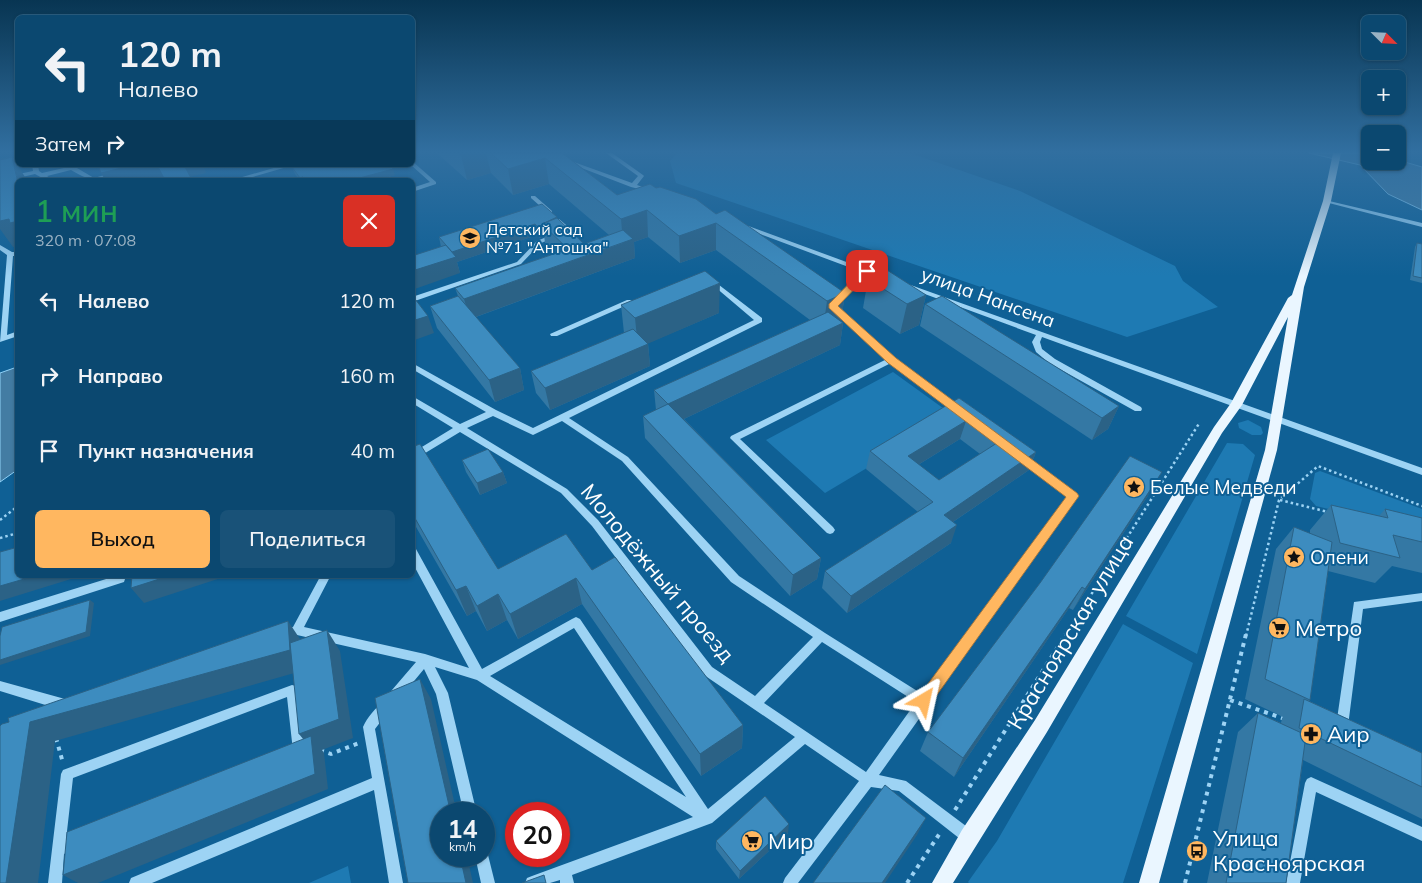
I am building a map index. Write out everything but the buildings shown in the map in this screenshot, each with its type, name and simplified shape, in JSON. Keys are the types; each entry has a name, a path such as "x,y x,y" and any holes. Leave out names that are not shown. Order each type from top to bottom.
{"main road":[{"path":"1149,883 1271,450 1275,418 1299,288 1328,194"},
{"name":"Красноярская улица","path":"942,883 968,837 1041,726 1218,430 1236,405 1299,288"}],"street":[{"path":"655,194 660,196"},
{"path":"415,299 519,263 539,242 569,230 533,197"},
{"path":"1327,201 1422,225"},
{"name":"улица Нансена","path":"738,224 1422,472"},
{"path":"0,247 14,254 1,339 15,334"},
{"path":"867,271 832,306 892,360 971,420"},
{"path":"1040,334 1036,342 1039,350 1052,361 1138,409"},
{"path":"830,530 734,438 892,360"},
{"path":"415,367 493,412"},
{"name":"Молодёжный проезд","path":"415,401 564,491 595,523 708,671 868,780 902,785 968,837"},
{"path":"562,417 625,459 735,579 924,701"},
{"path":"415,456 460,428"},
{"path":"790,883 868,780 1073,496 1010,449"},
{"path":"415,557 480,676"},
{"path":"297,630 324,578"},
{"path":"0,617 120,579"},
{"path":"1349,730 1341,725 1358,605 1422,597"},
{"path":"480,676 576,622 707,818"},
{"path":"279,636 297,630 425,659 480,676 707,818"},
{"path":"756,703 821,636"},
{"path":"396,883 369,727 425,659"},
{"path":"425,659 442,694 468,802"},
{"path":"0,686 53,706 76,708"},
{"path":"55,883 58,850 67,774 292,690 299,755 58,850"},
{"path":"532,883 566,877 707,818 805,737"},
{"path":"136,883 378,782"},
{"path":"1293,883 1311,783 1422,834"},
{"path":"484,867 488,883"}],"lane":[{"path":"460,428 493,412 534,432 759,320 702,273"},
{"path":"554,334 637,300"}],"path":[{"path":"907,883 1200,422"},
{"path":"1185,883 1279,500 1318,466 1422,506"},
{"path":"1279,500 1336,514"},
{"path":"0,520 15,508"},
{"path":"0,538 15,534"},
{"path":"1230,700 1291,722"},
{"path":"47,736 56,734 56,741 67,774"},
{"path":"299,755 315,754 323,751 331,754 371,738"}],"shaded area":[{"path":"709,194 1027,194 1175,266 1183,281 1218,307 1127,337"},
{"path":"1388,194 1422,194 1422,210"},
{"path":"15,368 15,471 0,482 0,373"},
{"path":"893,372 954,416 825,493 766,440"},
{"path":"1248,420 1261,427 1263,433 1261,435 1252,435 1239,428 1238,423"},
{"path":"1227,443 1243,444 1255,455 1197,654 1126,616"},
{"path":"1320,471 1422,509 1422,531 1316,506 1310,499 1315,473"},
{"path":"1123,624 1193,663 1123,883 969,883 997,841"},
{"path":"348,866 351,883 309,883"}],"place":[{"name":"Детский сад №71 \"Антошка\"","path":"470,238"},
{"name":"Белые Медведи","path":"1134,487"},
{"name":"Олени","path":"1294,557"},
{"name":"Метро","path":"1279,628"},
{"name":"Аир","path":"1311,734"},
{"name":"Мир","path":"752,841"},
{"name":"Улица Красноярская","path":"1197,851"}],"route":[{"path":"867,271 832,306 892,360 1073,496 924,701"}]}
